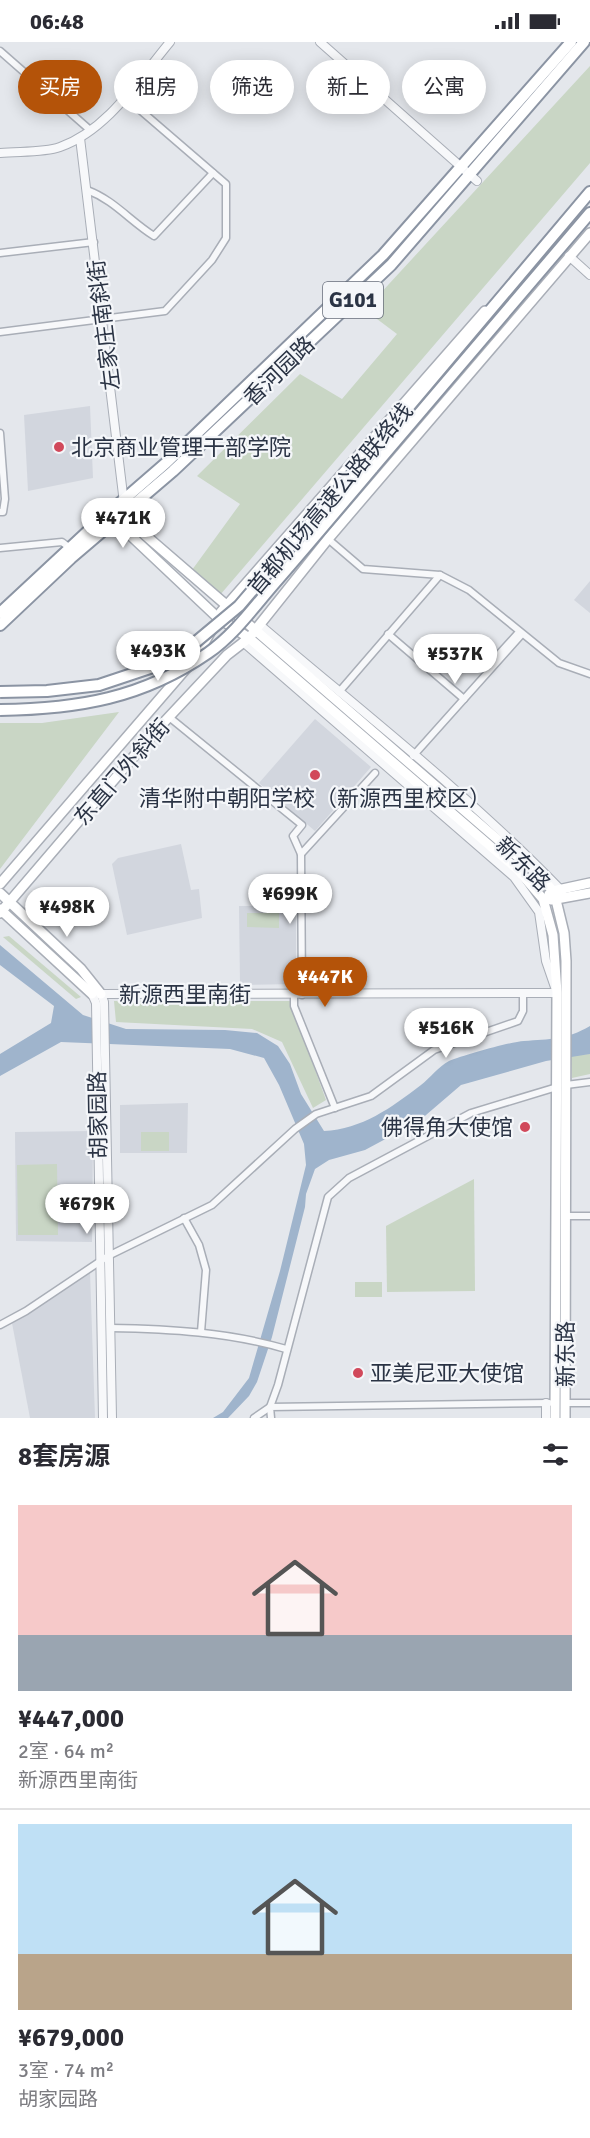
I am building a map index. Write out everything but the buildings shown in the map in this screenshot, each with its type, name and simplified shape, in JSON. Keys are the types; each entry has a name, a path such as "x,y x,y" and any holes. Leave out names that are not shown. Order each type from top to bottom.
{"highway":[{"name":"香河园路","path":"0,625 111,517 123,499 166,463 469,174 571,42"},
{"name":"香河园路","path":"0,614 70,548 111,517 124,513 173,471 391,265 584,42"},
{"name":"首都机场高速公路联络线","path":"0,692 47,692 99,685 156,666 185,651 239,606 590,192"},
{"name":"首都机场高速公路联络线","path":"0,710 82,705 127,694 180,670 209,652 251,611 590,213"}],"main road":[{"name":"东直门外斜街","path":"1,911 170,717 227,655 252,634 328,539 590,233"},
{"name":"东直门外斜街","path":"0,884 196,657 217,617 225,607 472,322 512,284"},
{"name":"新东路","path":"124,513 130,522 252,634 518,870 543,899 552,935 562,1024"},
{"path":"111,517 217,617 252,634"},
{"name":"新东路","path":"252,634 456,802 558,894 564,933 555,1418"},
{"path":"543,899 590,883"},
{"name":"新源西里南街","path":"0,893 81,969 98,998"},
{"path":"558,894 590,893"},
{"name":"新源西里南街","path":"1,911 98,998"},
{"name":"新东路","path":"561,1086 565,1216 555,1403 565,1418"}],"street":[{"path":"155,60 170,42"},
{"path":"320,42 469,174"},
{"path":"0,51 90,130"},
{"path":"0,153 58,148 80,138 114,107"},
{"path":"0,332 104,321 165,311 212,260 226,238 226,184 145,114"},
{"name":"左家庄南斜街","path":"80,138 104,321 124,513"},
{"path":"87,190 105,197 154,236 213,173"},
{"path":"0,253 94,242"},
{"path":"569,256 590,275"},
{"path":"0,433 5,499 3,512 0,512"},
{"path":"328,539 363,569 440,575 469,590 559,663 590,674"},
{"path":"0,548 62,542 70,548"},
{"path":"339,692 440,575"},
{"path":"411,755 521,633"},
{"path":"252,634 339,692 499,830 558,894"},
{"path":"252,634 514,877 538,912 546,961 558,993"},
{"path":"388,634 462,698"},
{"path":"170,717 302,825 293,836 301,854 298,995 294,1006 335,1108"},
{"path":"301,854 375,773"},
{"path":"1,1322 108,1256 212,1205 295,1129 316,1114 371,1096 434,1050 518,1021 523,1011 523,993"},
{"name":"新源西里南街","path":"98,998 558,993"},
{"name":"胡家园路","path":"98,998 112,1418"},
{"name":"胡家园路","path":"101,1051 100,1263 103,1418"},
{"path":"271,1418 270,1407 328,1197 349,1178 471,1113 561,1086 590,1082"},
{"path":"565,1216 590,1216"},
{"path":"184,1218 199,1245 206,1270 201,1332"},
{"path":"110,1328 201,1332 256,1341 286,1349"},
{"name":"新东路","path":"546,1418 555,1403"},
{"path":"254,1418 270,1407 590,1403"}],"shaded area":[{"name":"北京商业管理干部学院","path":"90,406 93,478 28,491 24,415"},
{"path":"590,581 590,613 574,600"},
{"name":"清华附中朝阳学校（新源西里校区）","path":"315,719 371,767 315,831 259,783"},
{"path":"181,844 191,890 199,889 202,918 127,935 112,864 118,858"},
{"path":"239,906 296,906 296,984 240,985"},
{"path":"188,1103 187,1153 120,1153 120,1105"},
{"path":"93,1131 92,1242 16,1241 15,1132"},
{"path":"90,1272 95,1418 30,1418 12,1323"}],"green space":[{"path":"590,66 590,163 220,595 192,570 240,504 197,476 300,374 342,399 397,334 365,310"},
{"path":"119,712 0,869 0,723 42,723"},
{"path":"247,913 279,913 279,928 247,927"},
{"path":"9,936 81,997 76,999 3,937"},
{"path":"114,1001 290,1001 326,1100 313,1108 282,1042 252,1029 116,1022"},
{"path":"590,1054 590,1074 572,1078 571,1055"},
{"path":"141,1132 169,1132 169,1151 141,1151"},
{"path":"57,1164 58,1235 18,1235 17,1165"},
{"path":"474,1179 475,1291 387,1292 386,1226"},
{"path":"355,1282 382,1282 382,1297 355,1297"}],"water":[{"path":"0,945 83,1015 126,1029 225,1030 257,1033 278,1046 290,1064 301,1094 324,1131 351,1126 376,1116 410,1093 445,1063 475,1052 517,1042 565,1036 590,1026 590,1054 546,1061 461,1085 419,1121 365,1150 329,1160 315,1169 306,1194 305,1207 272,1337 257,1382 249,1396 228,1418 213,1418 223,1412 249,1378 280,1271 306,1165 304,1144 279,1085 264,1058 230,1049 61,1042 0,1076 0,1054 51,1023 54,1006 0,965"}],"place":[{"name":"北京商业管理干部学院","path":"59,447"},
{"name":"清华附中朝阳学校（新源西里校区）","path":"315,775"},
{"name":"佛得角大使馆","path":"525,1127"},
{"name":"亚美尼亚大使馆","path":"358,1373"}]}
